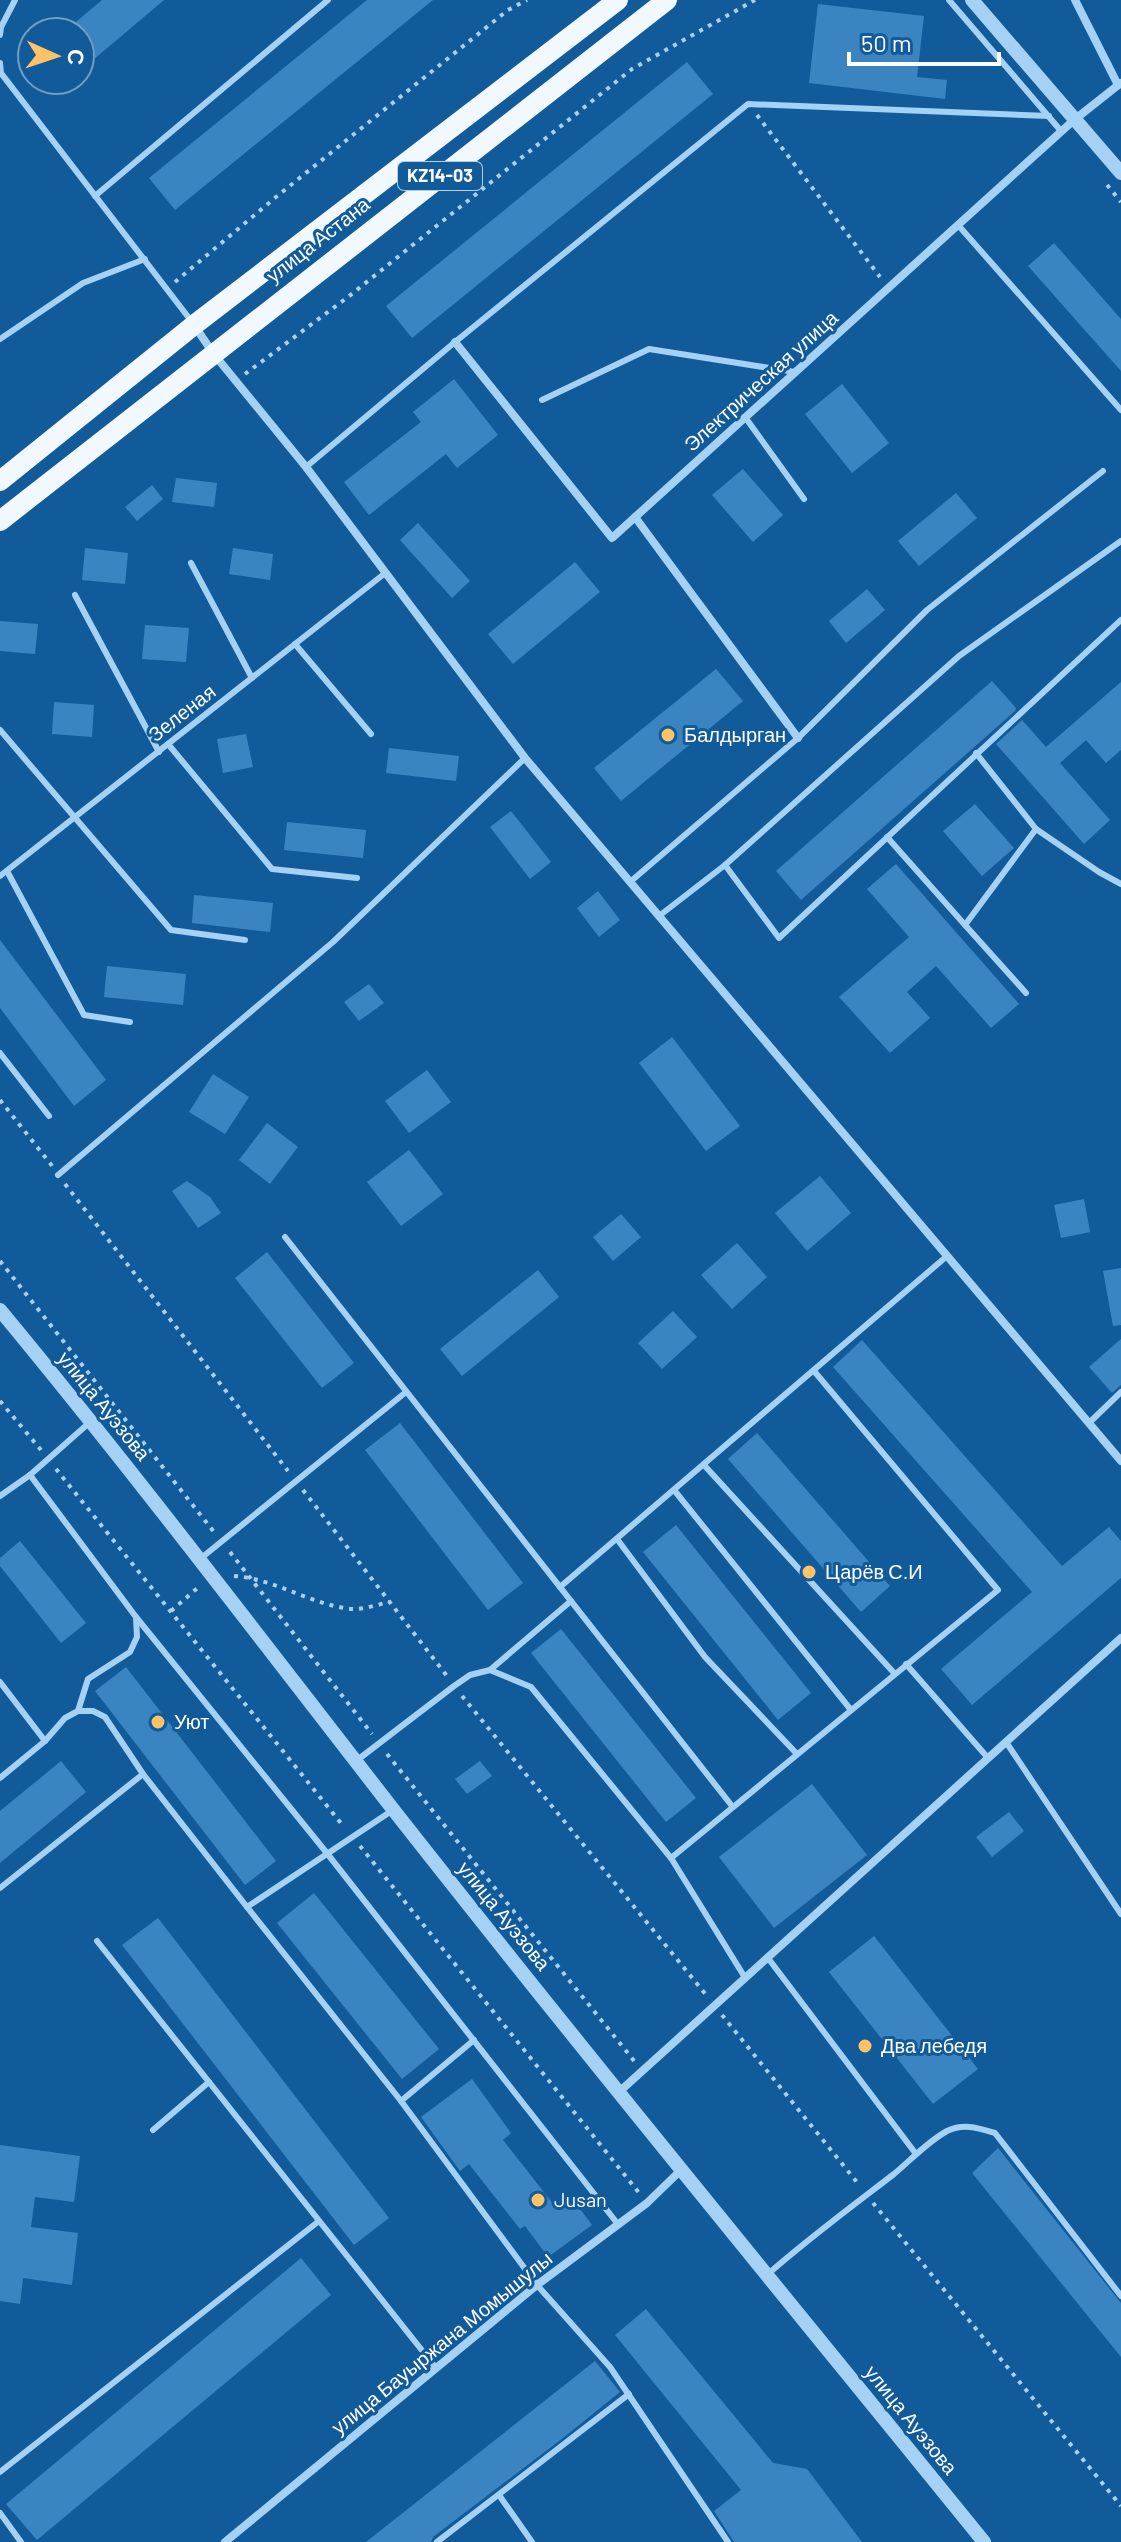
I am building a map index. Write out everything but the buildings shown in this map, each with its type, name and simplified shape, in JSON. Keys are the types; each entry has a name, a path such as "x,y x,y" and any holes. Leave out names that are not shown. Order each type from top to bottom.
{"main road":[{"name":"улица Астана","path":"0,481 194,325 618,0"},
{"name":"улица Астана","path":"0,521 667,0"}],"street":[{"path":"972,0 1121,173"},
{"path":"1075,0 1120,84"},
{"name":"Электрическая улица","path":"455,342 612,538 1061,131 1120,84"},
{"path":"194,325 235,381 306,467 525,758 1121,1461"},
{"path":"635,517 798,738"},
{"name":"улица Ауэзова","path":"0,1310 92,1421 393,1809 681,2170 984,2542"},
{"path":"619,2092 1121,1638"},
{"name":"улица Бауыржана Момышулы","path":"231,2540 537,2285 647,2203 681,2170"}],"lane":[{"path":"0,35 15,0"},
{"path":"95,196 328,0"},
{"path":"949,0 1061,131"},
{"path":"0,63 1,73 194,325"},
{"path":"306,467 748,104 1049,116"},
{"path":"958,225 1121,410"},
{"path":"0,339 75,288 145,259"},
{"path":"542,400 649,349 795,372"},
{"path":"745,417 804,499"},
{"path":"630,882 798,738 927,610 1103,471"},
{"path":"659,916 725,865 959,656 1121,541"},
{"path":"191,563 252,678"},
{"name":"Зеленая","path":"0,876 384,574"},
{"path":"75,595 159,752"},
{"path":"725,865 779,938 1121,620"},
{"path":"295,644 371,734"},
{"path":"0,730 171,930 245,940"},
{"path":"168,744 272,869 357,878"},
{"path":"976,753 1036,829 1121,884"},
{"path":"58,1175 333,942 525,758"},
{"path":"965,925 1036,829"},
{"path":"887,837 1026,993"},
{"path":"7,871 84,1015 130,1022"},
{"path":"0,1053 49,1116"},
{"path":"285,1237 732,1806"},
{"path":"560,1587 947,1256"},
{"path":"671,1858 998,1590 814,1371"},
{"path":"200,1559 406,1392"},
{"path":"1089,1423 1121,1392"},
{"path":"0,1496 30,1475 92,1421"},
{"path":"704,1465 895,1674"},
{"path":"30,1475 136,1617 326,1852 617,2223"},
{"path":"674,1490 851,1710"},
{"path":"617,1539 705,1657 797,1754"},
{"path":"356,1761 470,1675 490,1670 571,1601"},
{"path":"78,1711 88,1679 130,1652 137,1637 136,1617"},
{"path":"906,1664 988,1758"},
{"path":"490,1670 531,1687 671,1858 744,1976"},
{"path":"0,1682 45,1741"},
{"path":"0,1778 45,1741 65,1718 78,1711 93,1711 105,1717 143,1774 401,2101 537,2285 610,2367 728,2542"},
{"path":"1006,1742 1121,1914"},
{"path":"0,1888 143,1774"},
{"path":"247,1907 393,1809"},
{"path":"97,1941 436,2368"},
{"path":"768,1958 916,2154"},
{"path":"401,2101 474,2040"},
{"path":"153,2130 209,2082"},
{"path":"767,2275 813,2234 949,2130 972,2126 995,2133 1121,2296"},
{"path":"0,2472 319,2221"},
{"path":"437,2542 629,2394"},
{"path":"499,2495 532,2542"},
{"path":"0,2513 21,2542"}],"path":[{"path":"167,289 508,10 527,0"},
{"path":"235,381 348,297 632,69 755,0"},
{"path":"748,104 888,287"},
{"path":"0,1100 454,1686 1121,2506"},
{"path":"0,1261 379,1744 642,2071"},
{"path":"0,1401 647,2203"},
{"path":"171,1611 212,1575 251,1577 353,1609 390,1602"}],"place":[{"name":"Балдырган","path":"668,735"},
{"name":"Царёв С.И","path":"809,1572"},
{"name":"Уют","path":"158,1722"},
{"name":"Два лебедя","path":"865,2046"},
{"name":"Jusan","path":"538,2200"}]}
